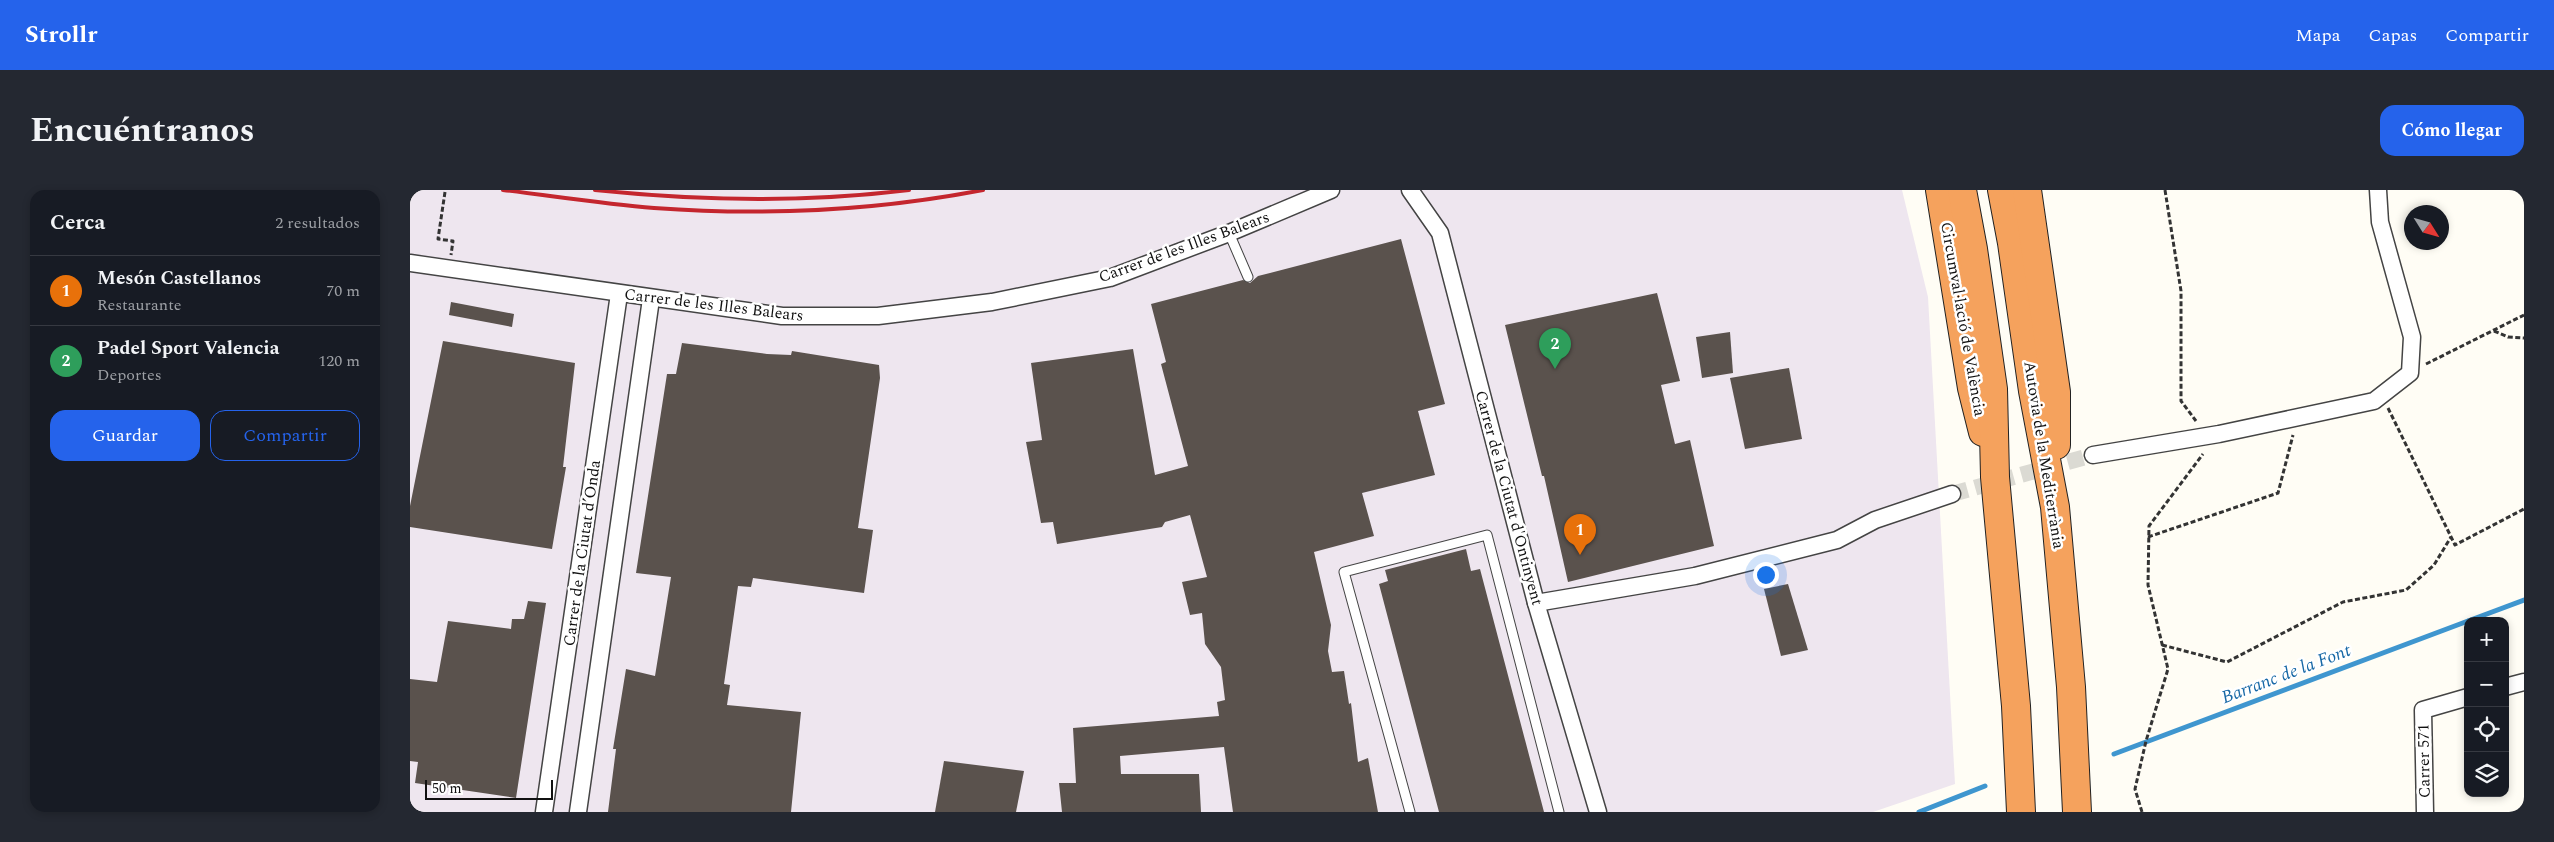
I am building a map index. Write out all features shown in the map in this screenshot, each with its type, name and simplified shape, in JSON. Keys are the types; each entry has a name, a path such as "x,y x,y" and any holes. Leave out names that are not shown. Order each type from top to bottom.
{"highway":[{"name":"Circumval·lació de València","path":"1940,190 1972,388 1995,477"},
{"path":"1962,190 1973,249 1993,389 1995,477 2016,706 2021,812"},
{"name":"Autovia de la Mediterrània","path":"2002,190 2012,243 2033,391 2055,507 2071,687 2077,812"},
{"path":"2028,190 2056,392 2055,507"}],"street":[{"name":"Carrer de les Illes Balears","path":"410,262 651,299 782,316 878,316 992,302 1110,278 1229,233 1331,190"},
{"name":"Carrer de la Ciutat d'Ontinyent","path":"1410,190 1440,233 1536,603 1598,812"},
{"path":"2092,455 2212,435 2374,401 2410,372 2412,337 2380,222 2378,190"},
{"name":"Carrer de la Ciutat d’Onda","path":"544,812 619,294"},
{"name":"Carrer de la Ciutat d’Onda","path":"578,812 651,299"},
{"path":"1536,603 1696,576 1837,540 1875,520 1952,494"},
{"path":"2509,686 2524,682"},
{"name":"Carrer 571","path":"2425,812 2422,710 2464,698"}],"lane":[{"path":"1229,233 1248,277"},
{"path":"1410,812 1344,572 1487,535 1559,812"}],"path":[{"path":"2142,812 2135,788 2146,742 2168,669 2148,586 2149,526 2212,435 2181,401 2180,291 2165,190"},
{"path":"445,192 438,239 453,241 449,268"},
{"path":"2410,372 2524,315"},
{"path":"2494,330 2508,338 2524,338"},
{"path":"2386,392 2389,412 2455,544 2524,509"},
{"path":"2148,537 2278,493 2298,417"},
{"path":"2162,645 2227,662 2343,602 2406,590 2434,565 2452,537"}],"shaded area":[{"path":"410,190 1902,190 1928,297 1955,784 1873,812 410,812"}],"building":[{"path":"1401,239 1445,404 1418,411 1435,475 1362,493 1374,536 1314,552 1331,625 1328,651 1332,672 1344,671 1349,704 1351,703 1358,762 1368,758 1378,812 1233,812 1224,747 1120,756 1121,774 1199,774 1201,812 1062,812 1059,783 1076,783 1073,728 1219,716 1217,702 1225,700 1221,667 1205,644 1202,613 1190,615 1182,582 1207,577 1190,515 1165,522 1162,527 1057,544 1053,522 1041,523 1026,442 1042,440 1031,363 1133,349 1155,475 1188,466 1161,364 1166,362 1151,304 1243,280 1250,283 1258,276"},
{"path":"1657,293 1680,381 1661,385 1675,444 1690,440 1714,546 1568,582 1544,476 1542,476 1505,325"},
{"path":"451,302 514,314 512,327 449,315"},
{"path":"1730,332 1733,373 1702,378 1696,337"},
{"path":"443,341 575,363 563,467 566,467 552,549 410,527 410,506"},
{"path":"682,343 767,354 791,355 792,351 879,365 880,378 858,528 873,530 864,593 753,578 751,587 738,586 724,684 730,685 727,705 801,712 791,812 608,812 616,749 613,749 626,669 655,676 671,577 636,573 667,374 676,374"},
{"path":"1789,368 1802,439 1745,449 1730,378"},
{"path":"1466,549 1471,571 1480,569 1544,812 1439,812 1379,584 1388,581 1385,570"},
{"path":"1788,584 1808,650 1781,656 1764,589"},
{"path":"528,601 546,603 516,798 415,783 418,762 410,761 410,679 437,682 448,621 511,629 512,619 524,619"},
{"path":"944,761 1024,771 1016,812 935,812"}],"waterway":[{"name":"Barranc de la Font","path":"2479,617 2524,600"},
{"name":"Barranc de la Font","path":"2114,754 2464,623"},
{"name":"Barranc de la Font","path":"1919,812 1985,786"}],"tunnel":[{"path":"1952,494 2093,455"}],"railway":[{"path":"503,190 654,208 736,212 860,207 901,203 983,190"},
{"path":"595,190 634,194 752,199 830,197 909,190"}],"place":[{"name":"Padel Sport Valencia","path":"1555,369"},
{"name":"Mesón Castellanos","path":"1580,555"}]}
